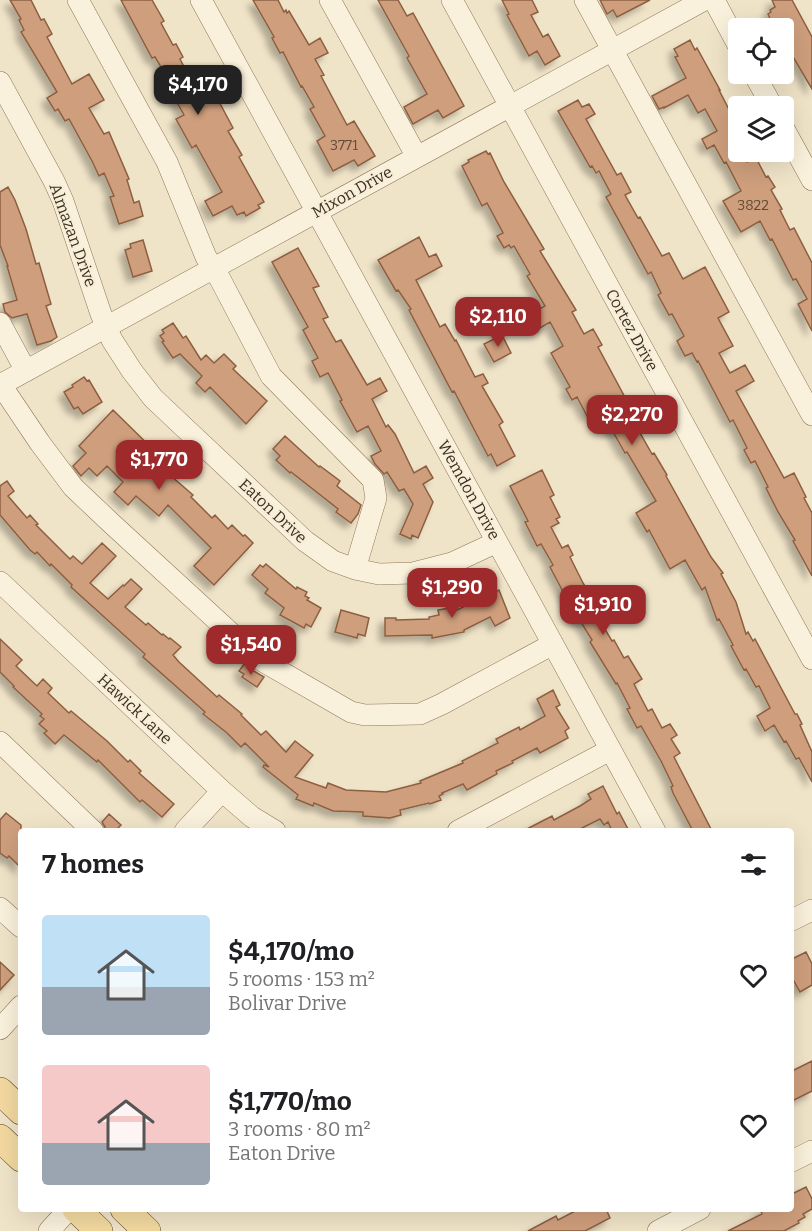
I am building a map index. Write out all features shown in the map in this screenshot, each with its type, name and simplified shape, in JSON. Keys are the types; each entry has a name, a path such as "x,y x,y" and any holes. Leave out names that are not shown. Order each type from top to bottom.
{"main road":[{"path":"0,1091 18,1108"},
{"path":"0,1114 9,1121 18,1123"},
{"path":"0,1138 18,1155"},
{"path":"79,1212 99,1231"},
{"path":"127,1212 147,1231"}],"street":[{"path":"78,0 167,162 206,257 271,376 374,480 376,498 355,569"},
{"name":"Wemdon Drive","path":"201,0 653,828"},
{"path":"330,0 417,157"},
{"name":"Cortez Drive","path":"452,0 812,659"},
{"path":"585,0 812,415"},
{"name":"Mixon Drive","path":"11,379 704,0"},
{"path":"714,0 728,26"},
{"name":"Almazan Drive","path":"0,82 63,201 106,327"},
{"path":"794,147 812,180"},
{"path":"0,322 11,379"},
{"name":"Eaton Drive","path":"106,327 132,371 153,398 305,541 333,561 379,574 413,573 452,563 497,542"},
{"path":"0,343 11,379 39,443 73,487 259,659 351,712 365,715 420,714 552,644"},
{"name":"Hawick Lane","path":"0,582 222,791 252,817 270,828"},
{"path":"0,742 90,828"},
{"path":"464,828 610,750"},
{"path":"188,828 222,791"},
{"path":"0,908 18,924"},
{"path":"794,919 812,910"},
{"path":"0,1029 18,1009"},
{"path":"794,1160 812,1151"},
{"path":"49,1231 66,1212"},
{"path":"658,1231 694,1212"}],"building":[{"path":"10,0 31,0 41,20 44,19 52,34 47,37 72,84 89,74 104,100 89,108 104,134 109,132 129,179 127,180 134,203 139,201 143,216 119,224 110,197 114,196 104,173 99,176 69,119 65,121 58,109 55,111 47,98 57,92 21,32 24,30 19,20 21,19"},
{"path":"121,0 152,0 164,21 161,23 173,45 176,44 183,57 180,59 191,80 195,85 197,84 207,101 216,96 233,128 228,131 242,155 239,157 264,202 258,205 260,208 246,216 244,212 237,215 232,206 213,216 205,201 222,192 196,145 192,148 176,119 184,115 171,92 167,77 155,57 152,58"},
{"path":"253,0 278,0 284,12 289,11 309,45 320,38 328,53 315,59 324,75 321,76 347,125 354,121 375,156 358,166 354,160 333,171 317,141 325,136 310,109 314,107 283,52 280,53 272,38 274,37"},
{"path":"378,0 398,0 407,16 413,13 464,106 443,118 438,110 413,124 404,107 427,94"},
{"path":"502,0 532,0 538,12 531,15 543,37 548,34 560,56 545,65 537,51 529,56 507,15 509,14"},
{"path":"600,0 650,0 617,17 613,10 607,14"},
{"path":"772,0 792,0 812,37 812,89 794,59 794,18 770,18 768,14 775,7"},
{"path":"690,40 695,50 697,48 720,90 728,108 728,162 758,162 766,177 768,176 775,187 771,190 782,209 780,210 790,230 794,228 812,263 812,331 798,304 807,299 796,279 793,280 760,221 741,232 723,201 741,191 714,145 707,149 702,139 717,131 705,109 698,113 688,95 659,109 652,96 686,78 675,57 678,56 674,49"},
{"path":"578,100 582,107 589,104 595,114 586,119 617,175 621,173 631,192 625,195 662,256 669,253 683,279 705,267 729,312 718,318 733,346 719,353 730,373 745,365 754,381 736,391 784,478 794,473 806,497 804,498 812,513 812,576 766,488 768,487 755,461 751,463 744,450 747,448 733,420 730,422 698,361 692,353 685,356 677,341 684,336 672,314 669,315 658,295 661,293 651,272 648,274 606,197 611,194 599,171 596,173 592,166 590,167 558,111"},
{"path":"486,151 490,153 504,182 544,249 540,251 576,310 572,312 584,334 593,329 602,345 598,347 642,429 639,431 667,475 711,557 723,573 721,574 736,602 746,634 748,632 753,641 755,639 797,714 812,752 812,782 799,758 796,759 774,725 765,731 757,716 770,708 759,686 756,687 746,669 744,670 719,619 717,620 705,587 702,590 685,560 670,569 649,530 647,532 636,513 656,501 627,452 625,453 600,409 587,416 577,397 572,400 566,389 570,387 551,353 563,346 550,322 540,328 532,313 545,306 527,276 530,274 514,246 511,248 509,245 504,248 497,236 503,233 487,203 482,206 462,166 469,162 468,160"},
{"path":"8,187 26,229 36,264 39,263 51,304 46,306 57,337 37,345 27,314 12,318 5,312 3,304 17,300 0,245 0,192"},
{"path":"419,237 429,257 436,254 442,266 416,280 440,327 445,324 475,377 483,374 488,383 482,386 503,422 499,425 515,456 497,466 491,454 488,456 454,391 452,392 409,310 411,309 398,290 396,291 378,260"},
{"path":"143,240 152,271 133,277 125,250 131,248 130,244"},
{"path":"298,248 319,286 313,288 328,317 323,319 336,342 341,340 367,385 380,378 387,391 372,399 386,427 388,425 395,434 414,473 426,466 433,478 423,484 433,502 418,538 412,535 411,539 400,534 413,504 404,489 399,491 387,472 384,474 375,464 371,456 381,451 368,426 357,432 328,373 320,377 312,361 318,358 303,330 308,327 272,262"},
{"path":"173,323 183,338 186,336 201,360 206,355 214,363 224,354 236,366 233,369 267,401 246,424 210,387 205,392 196,383 202,376 180,354 173,358 160,336 164,333 162,330"},
{"path":"502,335 511,353 494,362 484,344"},
{"path":"84,377 87,381 89,380 102,402 83,414 78,407 74,409 64,392"},
{"path":"113,410 168,464 163,469 193,495 191,497 212,518 215,515 228,529 232,525 253,543 214,585 194,566 211,548 168,505 159,516 136,496 128,505 114,492 123,482 107,466 97,476 89,468 81,476 73,466 86,453 79,446"},
{"path":"285,436 319,467 340,481 337,486 361,505 351,523 336,512 338,509 276,460 280,456 273,449"},
{"path":"542,470 554,495 550,497 560,517 556,519 559,523 551,527 562,548 568,545 573,555 570,557 583,583 600,607 594,611 624,658 628,656 642,679 634,684 648,711 652,709 662,728 670,724 677,735 671,739 680,753 674,757 710,828 691,828 673,793 671,787 673,786 661,761 641,726 637,728 617,683 590,642 592,640 578,620 550,567 553,565 541,544 537,546 525,522 528,521 510,486"},
{"path":"7,481 14,491 8,496 27,518 30,515 38,524 36,525 70,559 73,556 82,564 102,543 116,556 90,583 108,599 131,579 142,589 125,607 146,625 148,623 181,647 173,655 217,697 219,695 242,714 261,735 266,731 286,752 295,741 313,755 295,777 326,788 328,783 346,790 386,792 421,783 420,781 463,763 462,761 498,743 496,739 519,727 520,730 545,716 537,699 553,690 560,705 556,707 569,728 565,731 568,738 540,753 537,748 467,790 463,784 442,793 439,796 441,800 400,810 401,815 390,818 363,816 363,812 333,811 296,799 298,795 263,767 264,765 269,767 245,743 241,747 203,714 205,712 143,657 145,654 71,587 72,585 51,564 50,566 37,552 35,554 30,550 0,515 0,486"},
{"path":"266,564 296,589 297,587 307,592 305,596 309,598 307,600 321,608 311,627 306,624 304,628 280,615 284,608 265,593 268,589 252,575 260,565 263,567"},
{"path":"494,589 495,592 499,590 510,618 495,626 490,617 464,632 432,638 432,635 385,636 385,618 429,619 429,617 439,615 438,610 454,607 455,611 480,599 478,596"},
{"path":"341,610 369,618 365,636 358,634 357,638 335,632"},
{"path":"0,639 22,660 16,666 37,686 43,679 52,688 48,693 69,713 71,711 107,741 128,762 130,760 141,771 139,773 174,804 162,817 142,800 140,802 98,760 97,762 64,735 55,744 44,733 47,731 39,724 44,719 40,716 42,714 0,672"},
{"path":"245,663 264,677 257,687 242,677 244,674 239,671"},
{"path":"603,786 617,814 619,812 627,828 611,828 608,822 604,825 600,819 582,828 529,828 552,816 554,820 580,806 591,799 588,794"},
{"path":"6,813 21,825 21,828 18,828 18,865 9,856 7,858 0,853 0,820"},
{"path":"109,814 121,825 118,828 105,828 102,822"},
{"path":"806,952 812,964 812,985 800,992 794,981 794,958"},
{"path":"0,962 14,975 0,990"},
{"path":"812,1061 812,1091 794,1100 794,1070"},
{"path":"806,1187 812,1199 812,1209 803,1214 805,1217 798,1221 799,1223 784,1231 728,1231 762,1214 761,1212 794,1212 794,1193"},
{"path":"573,1212 607,1212 610,1218 585,1231 528,1231 556,1216 558,1220"}]}
